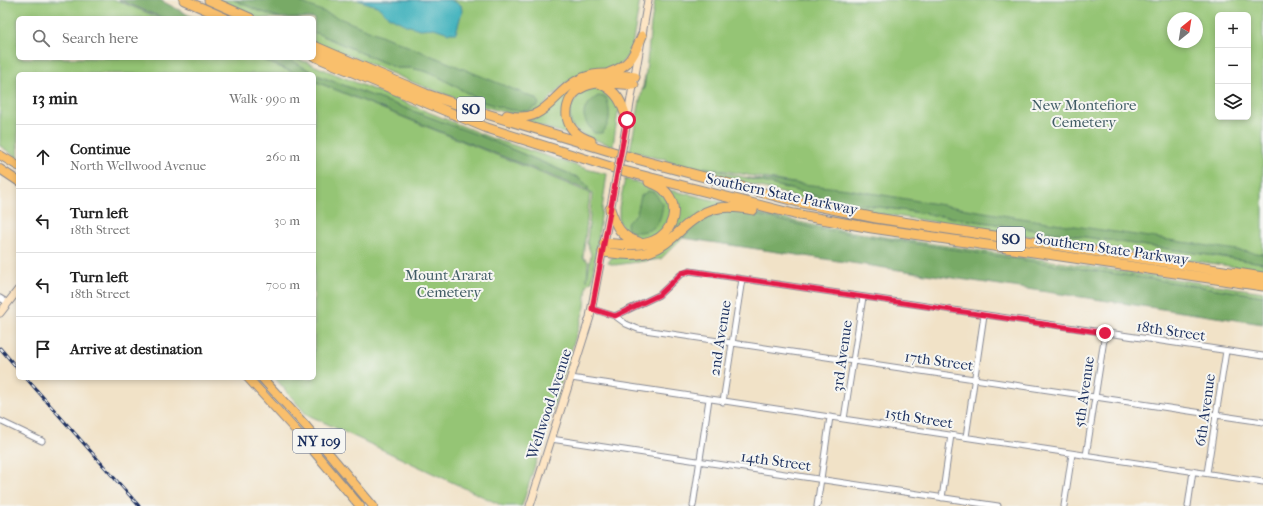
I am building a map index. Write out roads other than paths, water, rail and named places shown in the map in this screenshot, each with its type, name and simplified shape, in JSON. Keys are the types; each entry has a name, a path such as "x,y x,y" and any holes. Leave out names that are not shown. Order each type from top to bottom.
{"highway":[{"path":"184,0 220,16"},
{"path":"209,0 245,16"},
{"path":"606,74 627,64 642,36"},
{"name":"Southern State Parkway","path":"316,47 426,94 480,112 718,182 837,211 1263,277"},
{"name":"Southern State Parkway","path":"316,57 487,128 620,170 794,214 872,228 1263,286"},
{"path":"480,112 517,118 532,116 541,112 561,91 574,82 592,75 606,74 635,81"},
{"path":"633,158 583,138 574,131 569,124 567,110 571,97 581,88 598,83 635,81"},
{"path":"598,83 617,94 622,102 627,120"},
{"path":"603,247 644,244 658,239 668,230 673,218 672,202 668,194 660,187 620,170"},
{"path":"603,247 632,255 653,250 667,243 698,215 718,207 736,206 794,214"},
{"path":"610,209 616,227 622,234 644,244"}],"main road":[{"name":"Wellwood Avenue","path":"531,506 592,309 635,81 648,0"},
{"path":"0,155 16,165"},
{"path":"0,168 16,180"},
{"path":"0,312 16,293"},
{"name":"NY 109","path":"250,380 300,434 360,506"},
{"name":"NY 109","path":"264,380 306,426 373,506"}],"street":[{"name":"18th Street","path":"615,316 659,295 685,272 742,279 1263,356"},
{"name":"2nd Avenue","path":"723,402 742,279"},
{"name":"3rd Avenue","path":"844,419 862,297"},
{"path":"0,298 8,303"},
{"path":"592,309 615,316"},
{"path":"966,437 984,315"},
{"name":"17th Street","path":"615,316 626,324 635,328 1263,422"},
{"name":"5th Avenue","path":"1086,456 1105,333"},
{"name":"6th Avenue","path":"1208,474 1226,351"},
{"name":"15th Street","path":"571,378 709,400 1263,482"},
{"path":"693,506 709,400"},
{"path":"817,506 830,417"},
{"path":"0,421 42,441"},
{"path":"942,498 951,435"},
{"name":"14th Street","path":"551,439 998,506"},
{"path":"1064,506 1072,454"},
{"path":"1188,506 1193,471"}],"water":[{"path":"358,0 450,0 461,5 462,11 456,33 449,33 434,28 420,29 406,25 388,16 377,6"}],"railway":[{"path":"0,348 16,367"},
{"path":"28,380 139,506"}],"park label":[{"name":"New Montefiore Cemetery","path":"1084,114"},
{"name":"Mount Ararat Cemetery","path":"449,284"}]}
